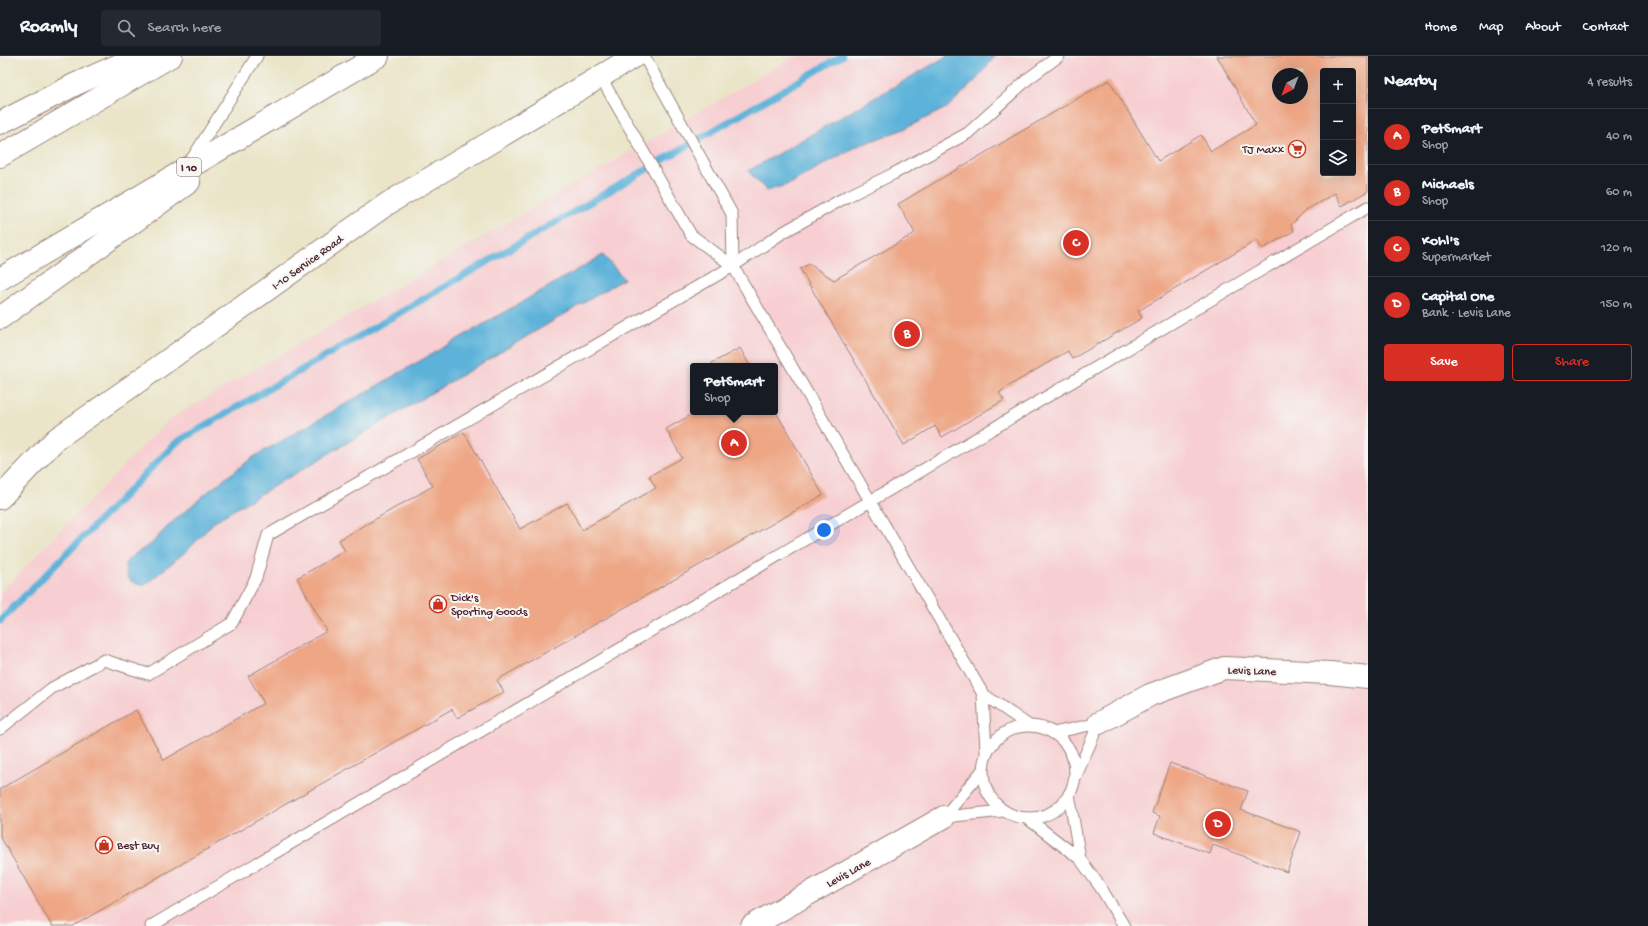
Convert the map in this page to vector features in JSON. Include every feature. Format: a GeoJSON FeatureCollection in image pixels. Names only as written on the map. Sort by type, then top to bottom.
{"type":"FeatureCollection","features":[{"type":"Feature","properties":{"kind":"main road"},"geometry":{"type":"LineString","coordinates":[[0,123],[76,84],[139,56]]}},
{"type":"Feature","properties":{"kind":"main road"},"geometry":{"type":"LineString","coordinates":[[0,156],[171,56]]}},
{"type":"Feature","properties":{"kind":"main road","name":"I 10"},"geometry":{"type":"LineString","coordinates":[[0,279],[378,56]]}},
{"type":"Feature","properties":{"kind":"main road","name":"I-10 Service Road"},"geometry":{"type":"LineString","coordinates":[[0,498],[56,439],[387,204],[600,76],[636,56]]}},
{"type":"Feature","properties":{"kind":"main road"},"geometry":{"type":"LineString","coordinates":[[0,318],[312,94]]}},
{"type":"Feature","properties":{"kind":"main road","name":"Levis Lane"},"geometry":{"type":"LineString","coordinates":[[1099,722],[1150,695],[1224,668],[1330,673],[1368,678]]}},
{"type":"Feature","properties":{"kind":"main road","name":"Levis Lane"},"geometry":{"type":"LineString","coordinates":[[752,926],[944,818]]}},
{"type":"Feature","properties":{"kind":"lane"},"geometry":{"type":"LineString","coordinates":[[185,170],[257,56]]}},
{"type":"Feature","properties":{"kind":"lane"},"geometry":{"type":"LineString","coordinates":[[644,56],[732,214],[732,266]]}},
{"type":"Feature","properties":{"kind":"lane"},"geometry":{"type":"LineString","coordinates":[[0,729],[52,688],[104,660],[148,674],[232,623],[256,578],[268,535],[732,266],[782,233],[846,197],[893,174],[968,133],[1029,78],[1059,56]]}},
{"type":"Feature","properties":{"kind":"lane"},"geometry":{"type":"LineString","coordinates":[[600,76],[691,235],[732,266],[983,694],[1028,725]]}},
{"type":"Feature","properties":{"kind":"lane"},"geometry":{"type":"LineString","coordinates":[[151,926],[1368,207]]}},
{"type":"Feature","properties":{"kind":"lane"},"geometry":{"type":"LineString","coordinates":[[983,694],[986,752]]}},
{"type":"Feature","properties":{"kind":"lane"},"geometry":{"type":"LineString","coordinates":[[1054,733],[1099,722]]}},
{"type":"Feature","properties":{"kind":"lane"},"geometry":{"type":"LineString","coordinates":[[1075,779],[1075,765],[1071,752],[1064,741],[1054,733],[1041,727],[1028,725],[1015,727],[1003,733],[993,741],[986,752],[982,765],[982,778],[986,791],[993,802],[1004,811],[1016,817],[1042,817],[1054,811],[1070,794],[1099,722]]}},
{"type":"Feature","properties":{"kind":"lane"},"geometry":{"type":"LineString","coordinates":[[944,818],[982,771]]}},
{"type":"Feature","properties":{"kind":"lane"},"geometry":{"type":"LineString","coordinates":[[1070,794],[1080,859]]}},
{"type":"Feature","properties":{"kind":"lane"},"geometry":{"type":"LineString","coordinates":[[944,818],[1004,811]]}},
{"type":"Feature","properties":{"kind":"lane"},"geometry":{"type":"LineString","coordinates":[[1027,818],[1080,859],[1101,888],[1124,926]]}},
{"type":"Feature","properties":{"kind":"shaded area"},"geometry":{"type":"Polygon","coordinates":[[[795,56],[1368,56],[1368,926],[0,926],[0,593],[168,420],[795,56]]]}},
{"type":"Feature","properties":{"kind":"water"},"geometry":{"type":"Polygon","coordinates":[[[947,56],[995,56],[976,80],[948,107],[904,129],[855,147],[789,184],[767,191],[748,171],[947,56]]]}},
{"type":"Feature","properties":{"kind":"water"},"geometry":{"type":"Polygon","coordinates":[[[603,255],[624,279],[215,521],[189,549],[145,585],[136,584],[129,579],[126,572],[125,563],[135,554],[151,544],[169,525],[210,490],[252,458],[603,255]]]}},
{"type":"Feature","properties":{"kind":"building"},"geometry":{"type":"Polygon","coordinates":[[[1217,56],[1368,56],[1368,191],[1342,206],[1335,193],[1306,210],[1291,225],[1294,231],[1262,249],[1257,240],[1138,311],[1142,318],[1072,359],[1068,351],[1007,387],[999,393],[1004,400],[942,437],[935,426],[904,445],[800,269],[809,264],[834,280],[915,233],[898,204],[1109,80],[1158,161],[1201,135],[1211,151],[1256,125],[1217,56]]]}},
{"type":"Feature","properties":{"kind":"building"},"geometry":{"type":"Polygon","coordinates":[[[740,348],[748,363],[712,363],[740,348]]]}},
{"type":"Feature","properties":{"kind":"building"},"geometry":{"type":"Polygon","coordinates":[[[691,415],[778,415],[823,495],[497,680],[504,692],[457,718],[452,709],[73,926],[52,926],[0,836],[0,789],[136,710],[164,760],[264,703],[248,676],[327,631],[297,578],[345,551],[339,540],[433,486],[417,459],[464,432],[520,529],[567,503],[582,530],[656,488],[649,476],[682,458],[666,429],[691,415]]]}},
{"type":"Feature","properties":{"kind":"building"},"geometry":{"type":"Polygon","coordinates":[[[1170,763],[1248,791],[1241,810],[1301,832],[1287,872],[1213,845],[1210,854],[1154,833],[1160,816],[1152,813],[1170,763]]]}},
{"type":"Feature","properties":{"kind":"waterway"},"geometry":{"type":"LineString","coordinates":[[0,621],[177,442],[842,56]]}},
{"type":"Feature","properties":{"kind":"place","name":"TJ Maxx"},"geometry":{"type":"Point","coordinates":[1297,149]}},
{"type":"Feature","properties":{"kind":"place","name":"Kohl's"},"geometry":{"type":"Point","coordinates":[1076,243]}},
{"type":"Feature","properties":{"kind":"place","name":"Michaels"},"geometry":{"type":"Point","coordinates":[907,334]}},
{"type":"Feature","properties":{"kind":"place","name":"PetSmart"},"geometry":{"type":"Point","coordinates":[734,443]}},
{"type":"Feature","properties":{"kind":"place","name":"Dick's Sporting Goods"},"geometry":{"type":"Point","coordinates":[438,604]}},
{"type":"Feature","properties":{"kind":"place","name":"Capital One"},"geometry":{"type":"Point","coordinates":[1218,824]}},
{"type":"Feature","properties":{"kind":"place","name":"Best Buy"},"geometry":{"type":"Point","coordinates":[104,845]}}]}
